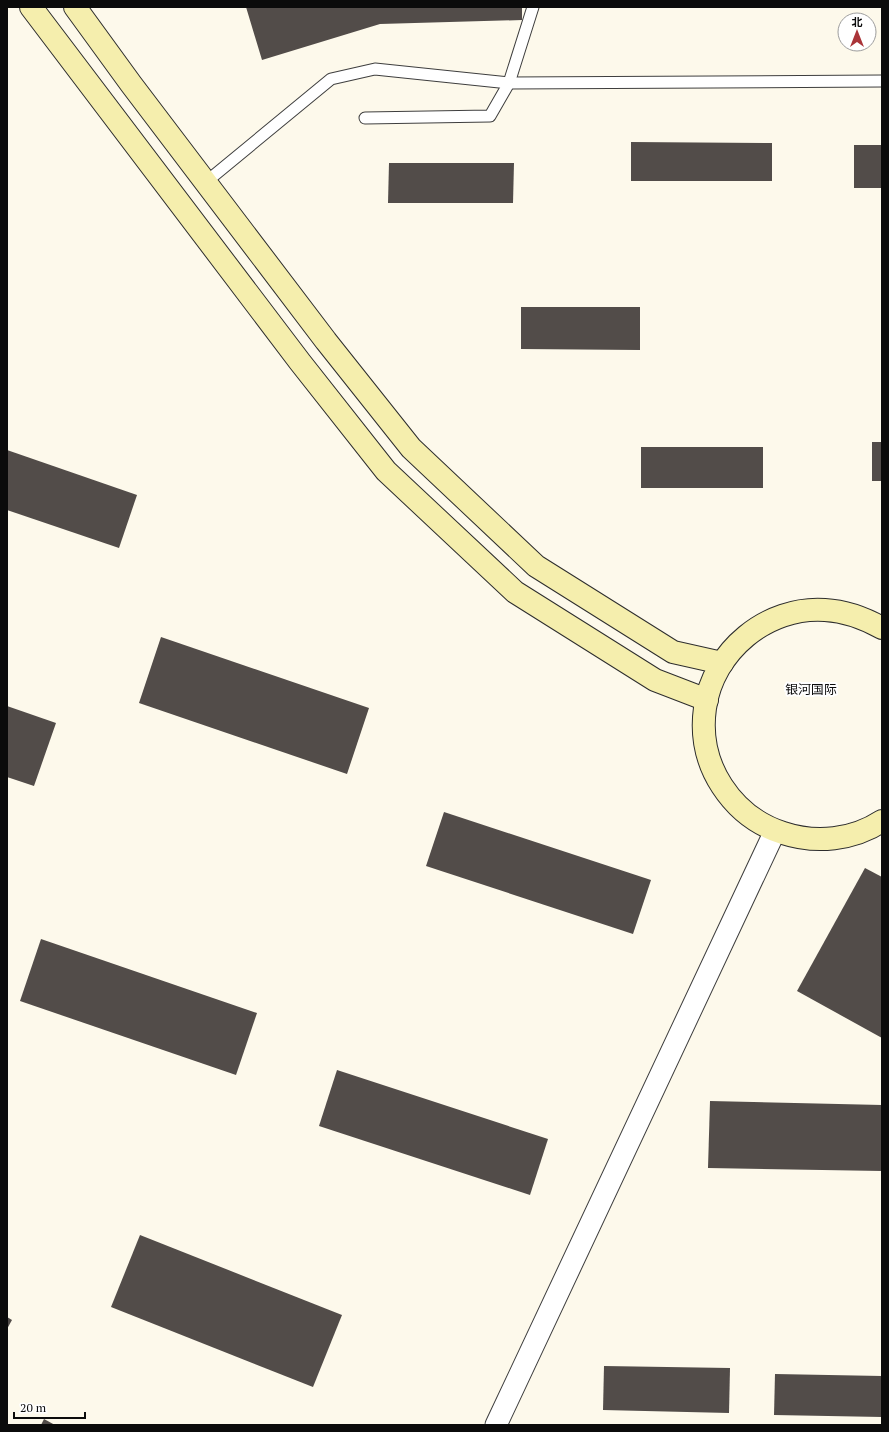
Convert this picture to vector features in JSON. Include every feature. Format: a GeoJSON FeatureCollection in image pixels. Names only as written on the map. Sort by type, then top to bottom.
{"type":"FeatureCollection","features":[{"type":"Feature","properties":{"kind":"street"},"geometry":{"type":"LineString","coordinates":[[31,7],[300,362],[386,471],[515,592],[655,680],[706,700]]}},
{"type":"Feature","properties":{"kind":"street"},"geometry":{"type":"LineString","coordinates":[[75,7],[131,84],[326,341],[411,448],[536,566],[673,652],[722,663]]}},
{"type":"Feature","properties":{"kind":"street"},"geometry":{"type":"LineString","coordinates":[[882,628],[864,618],[824,610],[804,611],[766,623],[749,633],[734,647],[722,663],[706,700],[704,720],[705,740],[709,759],[717,778],[728,795],[741,810],[757,822],[775,831],[794,837],[834,839],[854,834],[872,827],[882,821]]}},
{"type":"Feature","properties":{"kind":"street"},"geometry":{"type":"LineString","coordinates":[[496,1425],[775,831]]}},
{"type":"Feature","properties":{"kind":"lane"},"geometry":{"type":"LineString","coordinates":[[365,118],[490,116],[509,83],[533,7]]}},
{"type":"Feature","properties":{"kind":"lane"},"geometry":{"type":"LineString","coordinates":[[206,182],[331,79],[375,69],[509,83],[882,81]]}},
{"type":"Feature","properties":{"kind":"building"},"geometry":{"type":"Polygon","coordinates":[[[246,7],[522,7],[522,20],[380,24],[262,60],[246,7]]]}},
{"type":"Feature","properties":{"kind":"building"},"geometry":{"type":"Polygon","coordinates":[[[631,142],[772,143],[772,181],[631,181],[631,142]]]}},
{"type":"Feature","properties":{"kind":"building"},"geometry":{"type":"Polygon","coordinates":[[[854,145],[882,145],[882,188],[854,188],[854,145]]]}},
{"type":"Feature","properties":{"kind":"building"},"geometry":{"type":"Polygon","coordinates":[[[389,163],[514,163],[513,203],[388,203],[389,163]]]}},
{"type":"Feature","properties":{"kind":"building"},"geometry":{"type":"Polygon","coordinates":[[[521,307],[640,307],[640,350],[521,349],[521,307]]]}},
{"type":"Feature","properties":{"kind":"building"},"geometry":{"type":"Polygon","coordinates":[[[872,442],[882,442],[882,481],[872,481],[872,442]]]}},
{"type":"Feature","properties":{"kind":"building"},"geometry":{"type":"Polygon","coordinates":[[[641,447],[763,447],[763,488],[641,488],[641,447]]]}},
{"type":"Feature","properties":{"kind":"building"},"geometry":{"type":"Polygon","coordinates":[[[7,450],[137,495],[119,548],[7,510],[7,450]]]}},
{"type":"Feature","properties":{"kind":"building"},"geometry":{"type":"Polygon","coordinates":[[[161,637],[369,708],[347,774],[139,703],[161,637]]]}},
{"type":"Feature","properties":{"kind":"building"},"geometry":{"type":"Polygon","coordinates":[[[7,706],[56,723],[34,786],[7,777],[7,706]]]}},
{"type":"Feature","properties":{"kind":"building"},"geometry":{"type":"Polygon","coordinates":[[[444,812],[651,880],[633,934],[426,866],[444,812]]]}},
{"type":"Feature","properties":{"kind":"building"},"geometry":{"type":"Polygon","coordinates":[[[865,868],[882,877],[882,1038],[797,991],[865,868]]]}},
{"type":"Feature","properties":{"kind":"building"},"geometry":{"type":"Polygon","coordinates":[[[41,939],[257,1013],[236,1075],[20,1001],[41,939]]]}},
{"type":"Feature","properties":{"kind":"building"},"geometry":{"type":"Polygon","coordinates":[[[337,1070],[548,1139],[530,1195],[319,1126],[337,1070]]]}},
{"type":"Feature","properties":{"kind":"building"},"geometry":{"type":"Polygon","coordinates":[[[710,1101],[882,1105],[882,1171],[708,1168],[710,1101]]]}},
{"type":"Feature","properties":{"kind":"building"},"geometry":{"type":"Polygon","coordinates":[[[140,1235],[342,1315],[313,1387],[111,1307],[140,1235]]]}},
{"type":"Feature","properties":{"kind":"building"},"geometry":{"type":"Polygon","coordinates":[[[7,1317],[12,1320],[7,1329],[7,1317]]]}},
{"type":"Feature","properties":{"kind":"building"},"geometry":{"type":"Polygon","coordinates":[[[604,1366],[730,1368],[729,1413],[603,1410],[604,1366]]]}},
{"type":"Feature","properties":{"kind":"building"},"geometry":{"type":"Polygon","coordinates":[[[775,1374],[882,1376],[882,1417],[774,1415],[775,1374]]]}},
{"type":"Feature","properties":{"kind":"building"},"geometry":{"type":"Polygon","coordinates":[[[44,1419],[55,1425],[41,1425],[44,1419]]]}},
{"type":"Feature","properties":{"kind":"district","name":"银河国际"},"geometry":{"type":"Point","coordinates":[811,689]}}]}
